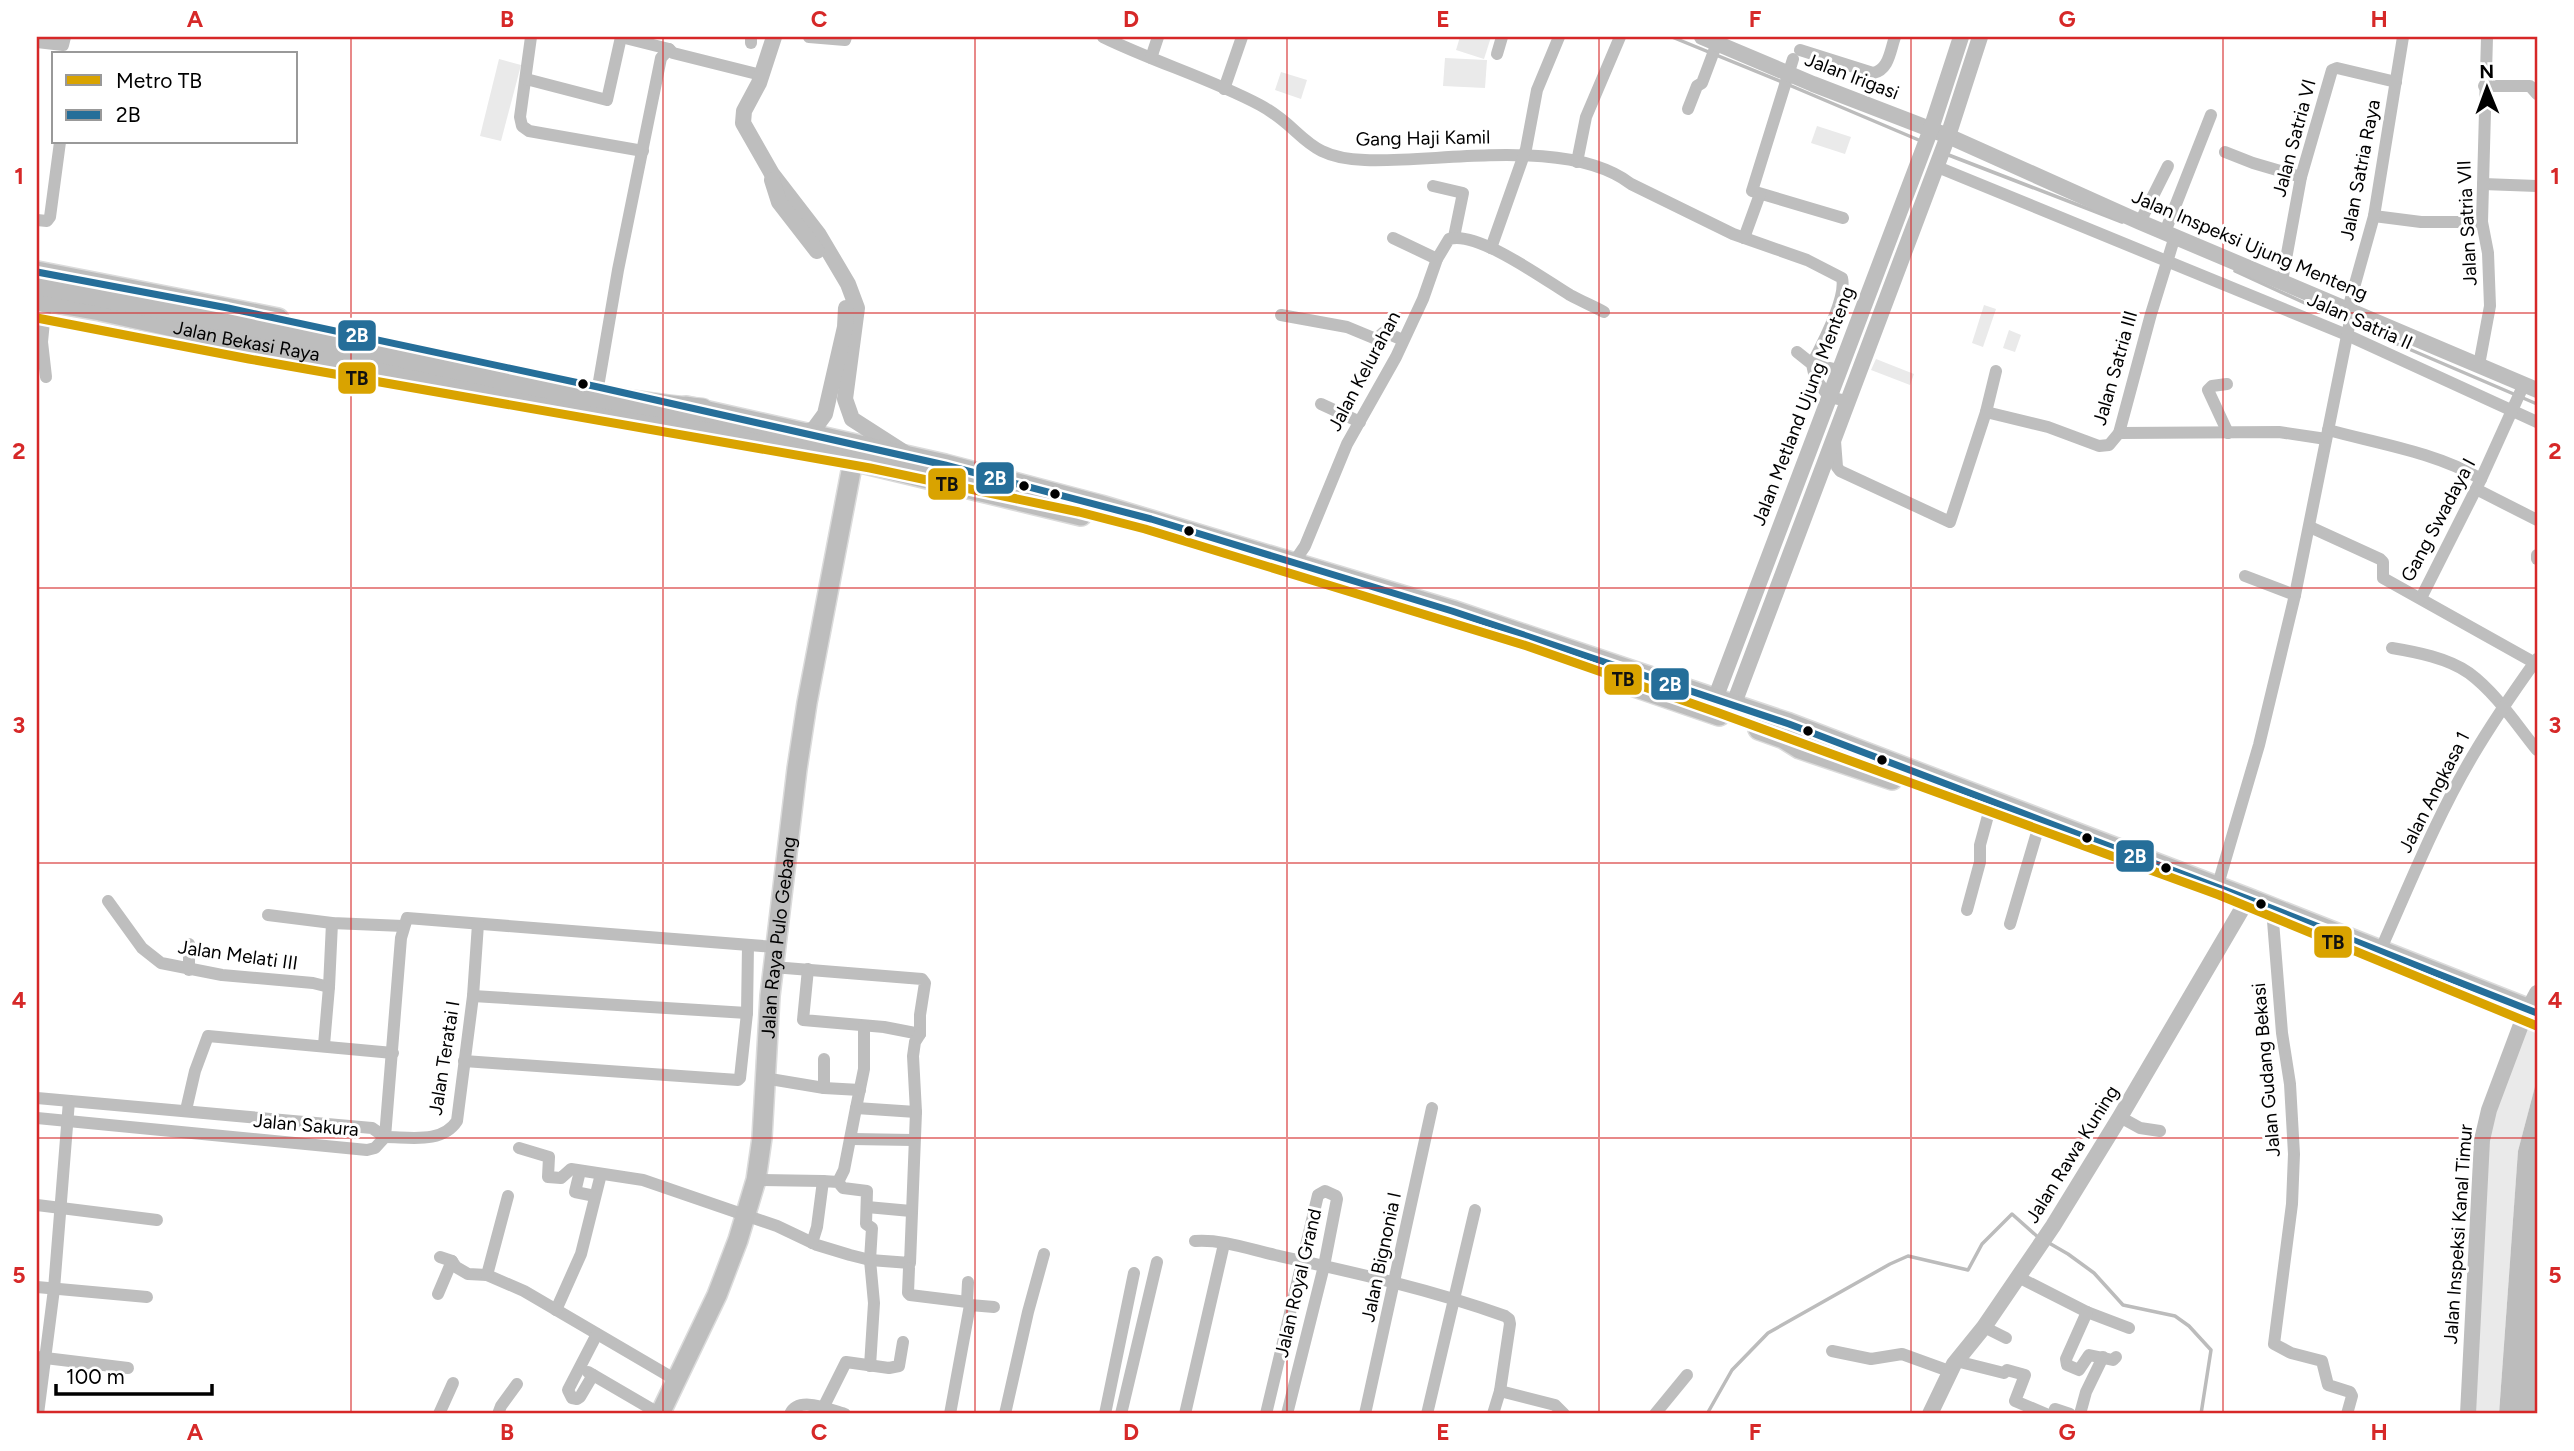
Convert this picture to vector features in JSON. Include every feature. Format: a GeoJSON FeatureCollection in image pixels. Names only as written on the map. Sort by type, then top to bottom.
{"type":"FeatureCollection","features":[{"type":"Feature","properties":{"kind":"highway","name":"Jalan Bekasi Raya"},"geometry":{"type":"LineString","coordinates":[[37,272],[228,308],[804,433],[855,453],[1021,502],[1108,514],[1493,637],[1724,702],[1789,724],[1999,802],[2381,951],[2533,1015]]}},
{"type":"Feature","properties":{"kind":"highway","name":"Jalan Bekasi Raya"},"geometry":{"type":"LineString","coordinates":[[40,294],[227,338],[358,361],[397,372],[456,379],[536,400],[855,453],[909,457],[1108,514],[1294,562],[1452,611],[1589,664],[1668,699],[1784,738],[1800,748],[1989,812],[2273,921],[2533,1015]]}},
{"type":"Feature","properties":{"kind":"highway"},"geometry":{"type":"LineString","coordinates":[[40,294],[370,349],[534,385],[645,405],[702,410]]}},
{"type":"Feature","properties":{"kind":"main road","name":"Jalan Raya Pulo Gebang"},"geometry":{"type":"LineString","coordinates":[[660,1414],[717,1295],[756,1180],[762,1138],[774,957],[807,703],[855,453]]}},
{"type":"Feature","properties":{"kind":"street"},"geometry":{"type":"LineString","coordinates":[[37,42],[63,45],[65,37]]}},
{"type":"Feature","properties":{"kind":"street"},"geometry":{"type":"LineString","coordinates":[[531,37],[520,117],[522,126],[529,131],[643,151]]}},
{"type":"Feature","properties":{"kind":"street"},"geometry":{"type":"LineString","coordinates":[[526,79],[607,100],[621,37],[669,43]]}},
{"type":"Feature","properties":{"kind":"street"},"geometry":{"type":"LineString","coordinates":[[775,37],[744,111],[743,123],[772,174],[779,202],[811,241],[851,308],[845,399],[848,411],[852,419],[895,445],[909,457]]}},
{"type":"Feature","properties":{"kind":"street"},"geometry":{"type":"LineString","coordinates":[[811,37],[845,40],[846,37]]}},
{"type":"Feature","properties":{"kind":"street","name":"Gang Haji Kamil"},"geometry":{"type":"LineString","coordinates":[[1103,37],[1262,106],[1311,147],[1332,156],[1381,160],[1524,155],[1577,162],[1618,174],[1631,184],[1744,238],[1807,260],[1844,279],[1834,318],[1812,364]]}},
{"type":"Feature","properties":{"kind":"street"},"geometry":{"type":"LineString","coordinates":[[1151,58],[1158,37]]}},
{"type":"Feature","properties":{"kind":"street"},"geometry":{"type":"LineString","coordinates":[[1224,89],[1242,37]]}},
{"type":"Feature","properties":{"kind":"street"},"geometry":{"type":"LineString","coordinates":[[1497,54],[1502,37]]}},
{"type":"Feature","properties":{"kind":"street"},"geometry":{"type":"LineString","coordinates":[[1491,248],[1524,155],[1537,90],[1559,37]]}},
{"type":"Feature","properties":{"kind":"street"},"geometry":{"type":"LineString","coordinates":[[1577,162],[1586,117],[1620,37]]}},
{"type":"Feature","properties":{"kind":"street"},"geometry":{"type":"LineString","coordinates":[[1843,218],[1752,190],[1791,71],[1880,71],[1886,66],[1895,37]]}},
{"type":"Feature","properties":{"kind":"street","name":"Jalan Metland Ujung Menteng"},"geometry":{"type":"LineString","coordinates":[[1724,702],[1829,397],[1930,130],[1961,37]]}},
{"type":"Feature","properties":{"kind":"street","name":"Jalan Metland Ujung Menteng"},"geometry":{"type":"LineString","coordinates":[[1724,702],[1834,436],[1947,137],[1980,37]]}},
{"type":"Feature","properties":{"kind":"street","name":"Jalan Satria Raya"},"geometry":{"type":"LineString","coordinates":[[2217,888],[2259,745],[2310,527],[2351,311],[2374,216],[2403,37]]}},
{"type":"Feature","properties":{"kind":"street","name":"Jalan Satria VII"},"geometry":{"type":"LineString","coordinates":[[2479,365],[2490,306],[2488,253],[2482,222],[2487,37]]}},
{"type":"Feature","properties":{"kind":"street"},"geometry":{"type":"LineString","coordinates":[[669,43],[673,53],[761,75]]}},
{"type":"Feature","properties":{"kind":"street"},"geometry":{"type":"LineString","coordinates":[[598,387],[620,258],[661,58],[669,43]]}},
{"type":"Feature","properties":{"kind":"street"},"geometry":{"type":"LineString","coordinates":[[1688,109],[1708,67],[1711,44]]}},
{"type":"Feature","properties":{"kind":"street","name":"Jalan Irigasi"},"geometry":{"type":"LineString","coordinates":[[1711,44],[1791,71],[1947,137]]}},
{"type":"Feature","properties":{"kind":"street","name":"Jalan Satria VI"},"geometry":{"type":"LineString","coordinates":[[2282,281],[2301,177],[2333,69],[2396,82]]}},
{"type":"Feature","properties":{"kind":"street"},"geometry":{"type":"LineString","coordinates":[[2484,86],[2529,86],[2537,94]]}},
{"type":"Feature","properties":{"kind":"street","name":"Jalan Satria III"},"geometry":{"type":"LineString","coordinates":[[1986,412],[2048,427],[2099,446],[2109,445],[2119,432],[2171,237],[2211,115]]}},
{"type":"Feature","properties":{"kind":"street","name":"Jalan Inspeksi Ujung Menteng"},"geometry":{"type":"LineString","coordinates":[[1947,137],[2171,237],[2282,281],[2528,388]]}},
{"type":"Feature","properties":{"kind":"street"},"geometry":{"type":"LineString","coordinates":[[37,220],[47,221],[50,217],[60,144]]}},
{"type":"Feature","properties":{"kind":"street"},"geometry":{"type":"LineString","coordinates":[[2225,152],[2301,177]]}},
{"type":"Feature","properties":{"kind":"street","name":"Jalan Satria II"},"geometry":{"type":"LineString","coordinates":[[1936,165],[2347,333],[2515,407],[2537,422]]}},
{"type":"Feature","properties":{"kind":"street"},"geometry":{"type":"LineString","coordinates":[[2140,222],[2168,166]]}},
{"type":"Feature","properties":{"kind":"street"},"geometry":{"type":"LineString","coordinates":[[2483,184],[2537,186]]}},
{"type":"Feature","properties":{"kind":"street"},"geometry":{"type":"LineString","coordinates":[[1433,186],[1463,193],[1454,237],[1491,248],[1573,297],[1604,312]]}},
{"type":"Feature","properties":{"kind":"street"},"geometry":{"type":"LineString","coordinates":[[1744,238],[1760,194]]}},
{"type":"Feature","properties":{"kind":"street"},"geometry":{"type":"LineString","coordinates":[[2374,216],[2421,222],[2482,222]]}},
{"type":"Feature","properties":{"kind":"street"},"geometry":{"type":"LineString","coordinates":[[1393,237],[1437,259]]}},
{"type":"Feature","properties":{"kind":"street","name":"Jalan Kelurahan"},"geometry":{"type":"LineString","coordinates":[[1294,562],[1305,546],[1347,444],[1388,373],[1423,299],[1445,242],[1454,237]]}},
{"type":"Feature","properties":{"kind":"street"},"geometry":{"type":"LineString","coordinates":[[40,294],[46,377]]}},
{"type":"Feature","properties":{"kind":"street"},"geometry":{"type":"LineString","coordinates":[[804,433],[814,429],[825,414],[851,308]]}},
{"type":"Feature","properties":{"kind":"street"},"geometry":{"type":"LineString","coordinates":[[1281,315],[1347,327],[1376,339],[1384,332],[1403,340]]}},
{"type":"Feature","properties":{"kind":"street"},"geometry":{"type":"LineString","coordinates":[[1797,352],[1812,364],[1839,370]]}},
{"type":"Feature","properties":{"kind":"street"},"geometry":{"type":"LineString","coordinates":[[1812,364],[1815,378],[1829,397],[1847,401]]}},
{"type":"Feature","properties":{"kind":"street"},"geometry":{"type":"LineString","coordinates":[[1834,436],[1837,467],[1840,471],[1950,522],[1986,412],[1996,371]]}},
{"type":"Feature","properties":{"kind":"street"},"geometry":{"type":"LineString","coordinates":[[2227,384],[2212,386],[2208,390],[2228,433]]}},
{"type":"Feature","properties":{"kind":"street","name":"Gang Swadaya I"},"geometry":{"type":"LineString","coordinates":[[2310,527],[2380,559],[2383,578],[2421,598],[2515,407],[2528,388]]}},
{"type":"Feature","properties":{"kind":"street"},"geometry":{"type":"LineString","coordinates":[[1321,404],[1360,422]]}},
{"type":"Feature","properties":{"kind":"street"},"geometry":{"type":"LineString","coordinates":[[2119,432],[2327,434],[2429,455],[2456,465],[2479,484],[2537,520]]}},
{"type":"Feature","properties":{"kind":"street"},"geometry":{"type":"LineString","coordinates":[[2245,576],[2295,595]]}},
{"type":"Feature","properties":{"kind":"street"},"geometry":{"type":"LineString","coordinates":[[2421,598],[2534,667]]}},
{"type":"Feature","properties":{"kind":"street"},"geometry":{"type":"LineString","coordinates":[[2392,648],[2432,657],[2468,672],[2502,707],[2537,750]]}},
{"type":"Feature","properties":{"kind":"street","name":"Jalan Angkasa 1"},"geometry":{"type":"LineString","coordinates":[[2381,951],[2455,788],[2502,707],[2534,667]]}},
{"type":"Feature","properties":{"kind":"street"},"geometry":{"type":"LineString","coordinates":[[1967,910],[1980,862],[1980,845],[1989,812]]}},
{"type":"Feature","properties":{"kind":"street"},"geometry":{"type":"LineString","coordinates":[[2010,924],[2038,830]]}},
{"type":"Feature","properties":{"kind":"street","name":"Jalan Melati III"},"geometry":{"type":"LineString","coordinates":[[108,901],[150,956],[161,963],[189,970],[313,983],[328,987]]}},
{"type":"Feature","properties":{"kind":"street","name":"Jalan Rawa Kuning"},"geometry":{"type":"LineString","coordinates":[[1930,1414],[1952,1366],[1984,1327],[2053,1226],[2120,1118],[2242,909]]}},
{"type":"Feature","properties":{"kind":"street"},"geometry":{"type":"LineString","coordinates":[[268,915],[332,923],[405,922],[546,927],[748,945],[808,969],[922,979],[925,983],[920,1034],[915,1042],[913,1056],[916,1112],[910,1263],[870,1260],[812,1243],[783,1228],[643,1180],[569,1170],[561,1178],[548,1177],[549,1157],[519,1148]]}},
{"type":"Feature","properties":{"kind":"street","name":"Jalan Gudang Bekasi"},"geometry":{"type":"LineString","coordinates":[[2273,921],[2282,1033],[2290,1084],[2294,1154],[2292,1204],[2274,1344],[2291,1353],[2322,1361],[2328,1385],[2350,1392],[2352,1396],[2347,1414]]}},
{"type":"Feature","properties":{"kind":"street"},"geometry":{"type":"LineString","coordinates":[[386,1137],[405,922]]}},
{"type":"Feature","properties":{"kind":"street"},"geometry":{"type":"LineString","coordinates":[[324,1045],[332,923]]}},
{"type":"Feature","properties":{"kind":"street","name":"Jalan Teratai I"},"geometry":{"type":"LineString","coordinates":[[386,1137],[437,1137],[452,1128],[457,1121],[478,924]]}},
{"type":"Feature","properties":{"kind":"street"},"geometry":{"type":"LineString","coordinates":[[189,944],[189,970]]}},
{"type":"Feature","properties":{"kind":"street"},"geometry":{"type":"LineString","coordinates":[[464,1061],[738,1080],[747,1013],[748,945]]}},
{"type":"Feature","properties":{"kind":"street"},"geometry":{"type":"LineString","coordinates":[[808,969],[803,1020],[920,1034]]}},
{"type":"Feature","properties":{"kind":"street"},"geometry":{"type":"LineString","coordinates":[[472,996],[747,1013]]}},
{"type":"Feature","properties":{"kind":"street","name":"Jalan Inspeksi Kanal Timur"},"geometry":{"type":"LineString","coordinates":[[2468,1414],[2482,1140],[2488,1110],[2533,1015]]}},
{"type":"Feature","properties":{"kind":"street"},"geometry":{"type":"LineString","coordinates":[[838,1182],[852,1139],[864,1058],[864,1026]]}},
{"type":"Feature","properties":{"kind":"street"},"geometry":{"type":"LineString","coordinates":[[186,1110],[208,1036],[393,1053]]}},
{"type":"Feature","properties":{"kind":"street"},"geometry":{"type":"LineString","coordinates":[[824,1059],[824,1088]]}},
{"type":"Feature","properties":{"kind":"street"},"geometry":{"type":"LineString","coordinates":[[764,1078],[824,1088],[860,1090]]}},
{"type":"Feature","properties":{"kind":"street","name":"Jalan Sakura"},"geometry":{"type":"LineString","coordinates":[[37,1098],[372,1128],[386,1137],[375,1149],[367,1150],[37,1118]]}},
{"type":"Feature","properties":{"kind":"street"},"geometry":{"type":"LineString","coordinates":[[38,1414],[41,1357],[54,1289],[69,1101]]}},
{"type":"Feature","properties":{"kind":"street"},"geometry":{"type":"LineString","coordinates":[[856,1108],[916,1112]]}},
{"type":"Feature","properties":{"kind":"street","name":"Jalan Bignonia I"},"geometry":{"type":"LineString","coordinates":[[1365,1414],[1432,1108]]}},
{"type":"Feature","properties":{"kind":"street"},"geometry":{"type":"LineString","coordinates":[[2120,1118],[2140,1128],[2160,1132]]}},
{"type":"Feature","properties":{"kind":"street"},"geometry":{"type":"LineString","coordinates":[[852,1139],[913,1140]]}},
{"type":"Feature","properties":{"kind":"street"},"geometry":{"type":"LineString","coordinates":[[580,1171],[575,1192],[595,1196]]}},
{"type":"Feature","properties":{"kind":"street"},"geometry":{"type":"LineString","coordinates":[[556,1310],[581,1254],[601,1174]]}},
{"type":"Feature","properties":{"kind":"street"},"geometry":{"type":"LineString","coordinates":[[756,1180],[838,1182],[843,1188],[867,1191],[866,1224],[872,1228],[870,1260],[874,1303],[870,1366]]}},
{"type":"Feature","properties":{"kind":"street"},"geometry":{"type":"LineString","coordinates":[[812,1243],[817,1227],[823,1181]]}},
{"type":"Feature","properties":{"kind":"street","name":"Jalan Royal Grand"},"geometry":{"type":"LineString","coordinates":[[1266,1414],[1318,1195],[1325,1191],[1337,1199],[1324,1266],[1287,1414]]}},
{"type":"Feature","properties":{"kind":"street"},"geometry":{"type":"LineString","coordinates":[[487,1275],[508,1196]]}},
{"type":"Feature","properties":{"kind":"street"},"geometry":{"type":"LineString","coordinates":[[37,1205],[157,1220]]}},
{"type":"Feature","properties":{"kind":"street"},"geometry":{"type":"LineString","coordinates":[[867,1207],[911,1211]]}},
{"type":"Feature","properties":{"kind":"street"},"geometry":{"type":"LineString","coordinates":[[1427,1414],[1475,1210]]}},
{"type":"Feature","properties":{"kind":"street"},"geometry":{"type":"LineString","coordinates":[[1195,1241],[1224,1244],[1301,1260],[1395,1283],[1455,1298],[1509,1319],[1500,1391],[1493,1414]]}},
{"type":"Feature","properties":{"kind":"street"},"geometry":{"type":"LineString","coordinates":[[1185,1414],[1224,1244]]}},
{"type":"Feature","properties":{"kind":"street"},"geometry":{"type":"LineString","coordinates":[[1005,1414],[1044,1254]]}},
{"type":"Feature","properties":{"kind":"street"},"geometry":{"type":"LineString","coordinates":[[438,1294],[446,1259],[468,1274],[487,1275],[524,1291],[677,1380]]}},
{"type":"Feature","properties":{"kind":"street"},"geometry":{"type":"LineString","coordinates":[[1121,1414],[1157,1262]]}},
{"type":"Feature","properties":{"kind":"street"},"geometry":{"type":"LineString","coordinates":[[909,1268],[910,1295],[994,1307]]}},
{"type":"Feature","properties":{"kind":"street"},"geometry":{"type":"LineString","coordinates":[[1105,1414],[1134,1273]]}},
{"type":"Feature","properties":{"kind":"street"},"geometry":{"type":"LineString","coordinates":[[2018,1277],[2087,1312],[2129,1328]]}},
{"type":"Feature","properties":{"kind":"street"},"geometry":{"type":"LineString","coordinates":[[950,1414],[962,1363],[969,1303],[968,1282]]}},
{"type":"Feature","properties":{"kind":"street"},"geometry":{"type":"LineString","coordinates":[[37,1287],[147,1297]]}},
{"type":"Feature","properties":{"kind":"street"},"geometry":{"type":"LineString","coordinates":[[2080,1414],[2086,1392],[2110,1357],[2089,1354],[2078,1370],[2065,1363],[2087,1312]]}},
{"type":"Feature","properties":{"kind":"street"},"geometry":{"type":"LineString","coordinates":[[1984,1327],[2006,1338]]}},
{"type":"Feature","properties":{"kind":"street"},"geometry":{"type":"LineString","coordinates":[[593,1375],[580,1398],[572,1398],[568,1390],[597,1334]]}},
{"type":"Feature","properties":{"kind":"street"},"geometry":{"type":"LineString","coordinates":[[823,1408],[846,1362],[888,1368],[899,1366],[903,1342]]}},
{"type":"Feature","properties":{"kind":"street"},"geometry":{"type":"LineString","coordinates":[[1832,1350],[1871,1359],[1902,1354],[1952,1366],[2004,1373],[2007,1370],[2025,1375],[2015,1401],[2046,1414]]}},
{"type":"Feature","properties":{"kind":"street"},"geometry":{"type":"LineString","coordinates":[[41,1357],[128,1368]]}},
{"type":"Feature","properties":{"kind":"street"},"geometry":{"type":"LineString","coordinates":[[579,1366],[660,1414]]}},
{"type":"Feature","properties":{"kind":"street"},"geometry":{"type":"LineString","coordinates":[[1655,1414],[1687,1375]]}},
{"type":"Feature","properties":{"kind":"street"},"geometry":{"type":"LineString","coordinates":[[439,1414],[453,1383]]}},
{"type":"Feature","properties":{"kind":"street"},"geometry":{"type":"LineString","coordinates":[[498,1414],[517,1384]]}},
{"type":"Feature","properties":{"kind":"street"},"geometry":{"type":"LineString","coordinates":[[1500,1391],[1555,1405],[1564,1414]]}},
{"type":"Feature","properties":{"kind":"street"},"geometry":{"type":"LineString","coordinates":[[790,1414],[793,1408],[800,1405],[845,1414]]}},
{"type":"Feature","properties":{"kind":"street"},"geometry":{"type":"LineString","coordinates":[[2053,1414],[2056,1409],[2070,1414]]}},
{"type":"Feature","properties":{"kind":"shaded area"},"geometry":{"type":"Polygon","coordinates":[[[1460,37],[1491,37],[1484,59],[1456,50],[1460,37]]]}},
{"type":"Feature","properties":{"kind":"shaded area"},"geometry":{"type":"Polygon","coordinates":[[[1445,58],[1487,60],[1485,88],[1443,86],[1445,58]]]}},
{"type":"Feature","properties":{"kind":"shaded area"},"geometry":{"type":"Polygon","coordinates":[[[499,59],[521,65],[501,141],[480,136],[499,59]]]}},
{"type":"Feature","properties":{"kind":"shaded area"},"geometry":{"type":"Polygon","coordinates":[[[1281,72],[1307,80],[1301,99],[1275,90],[1281,72]]]}},
{"type":"Feature","properties":{"kind":"shaded area"},"geometry":{"type":"Polygon","coordinates":[[[1817,126],[1851,137],[1845,154],[1811,143],[1817,126]]]}},
{"type":"Feature","properties":{"kind":"shaded area"},"geometry":{"type":"Polygon","coordinates":[[[1984,305],[1996,309],[1983,347],[1972,343],[1984,305]]]}},
{"type":"Feature","properties":{"kind":"shaded area"},"geometry":{"type":"Polygon","coordinates":[[[2009,330],[2021,335],[2015,352],[2003,348],[2009,330]]]}},
{"type":"Feature","properties":{"kind":"shaded area"},"geometry":{"type":"Polygon","coordinates":[[[1876,359],[1914,374],[1910,385],[1871,370],[1876,359]]]}},
{"type":"Feature","properties":{"kind":"shaded area"},"geometry":{"type":"Polygon","coordinates":[[[2522,1022],[2537,1028],[2537,1079],[2518,1151],[2499,1414],[2468,1414],[2482,1140],[2522,1022]]]}},
{"type":"Feature","properties":{"kind":"shaded area"},"geometry":{"type":"Polygon","coordinates":[[[2537,1079],[2537,1414],[2499,1414],[2518,1151],[2537,1079]]]}},
{"type":"Feature","properties":{"kind":"waterway"},"geometry":{"type":"LineString","coordinates":[[1672,37],[1782,82]]}},
{"type":"Feature","properties":{"kind":"waterway"},"geometry":{"type":"LineString","coordinates":[[1789,85],[1921,141]]}},
{"type":"Feature","properties":{"kind":"waterway"},"geometry":{"type":"LineString","coordinates":[[1946,154],[2122,222]]}},
{"type":"Feature","properties":{"kind":"waterway"},"geometry":{"type":"LineString","coordinates":[[2235,271],[2346,322]]}},
{"type":"Feature","properties":{"kind":"waterway"},"geometry":{"type":"LineString","coordinates":[[2353,325],[2537,404]]}},
{"type":"Feature","properties":{"kind":"waterway"},"geometry":{"type":"LineString","coordinates":[[1707,1414],[1732,1370],[1768,1333],[1890,1264],[1908,1256],[1968,1270],[1982,1244],[2012,1214],[2039,1238]]}},
{"type":"Feature","properties":{"kind":"waterway"},"geometry":{"type":"LineString","coordinates":[[2049,1243],[2094,1273],[2123,1305],[2175,1316],[2189,1326],[2211,1350],[2201,1414]]}},
{"type":"Feature","properties":{"kind":"metro line","name":"TB"},"geometry":{"type":"LineString","coordinates":[[37,318],[249,359],[870,468],[1079,512],[1145,529],[1527,646],[1719,713],[2219,895],[2537,1026]]}},
{"type":"Feature","properties":{"kind":"transit line","name":"2B"},"geometry":{"type":"LineString","coordinates":[[37,272],[228,308],[598,387],[945,465],[1151,519],[1452,611],[1789,724],[2248,899],[2537,1013]]}}]}
